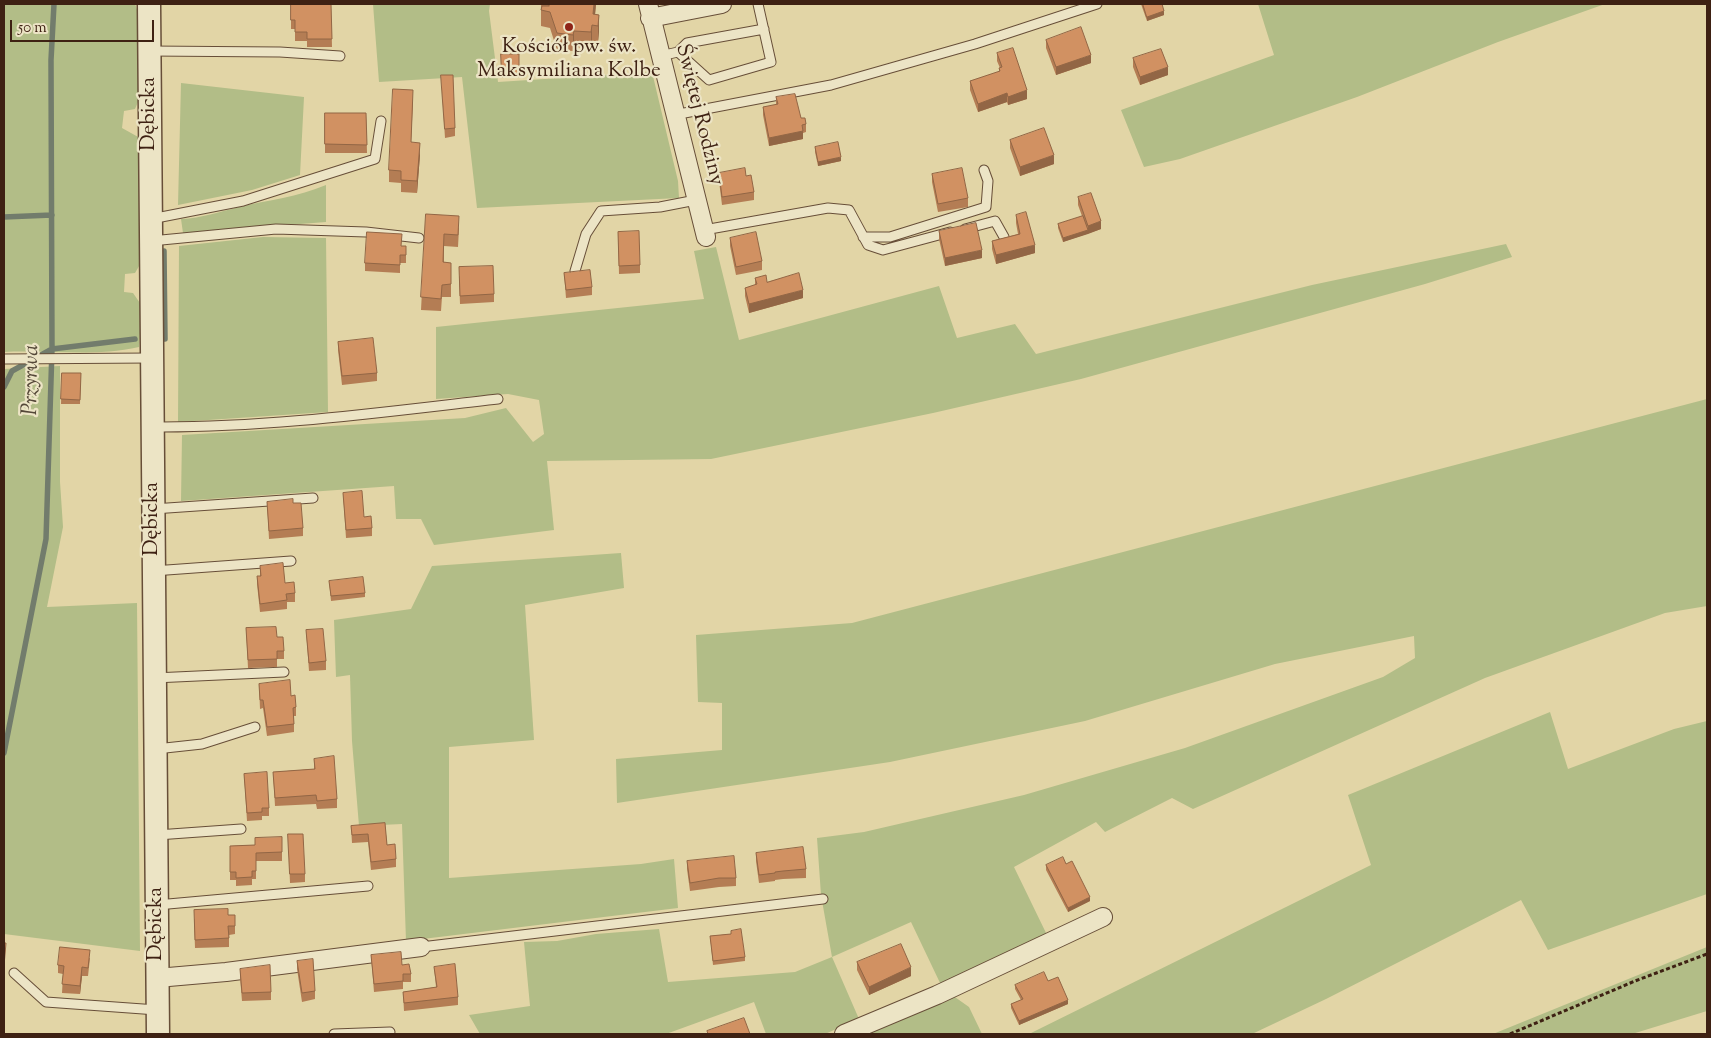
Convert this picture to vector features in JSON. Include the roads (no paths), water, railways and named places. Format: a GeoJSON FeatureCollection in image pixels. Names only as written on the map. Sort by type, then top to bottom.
{"type":"FeatureCollection","features":[{"type":"Feature","properties":{"kind":"street","name":"Dębicka"},"geometry":{"type":"LineString","coordinates":[[149,4],[158,1034]]}},
{"type":"Feature","properties":{"kind":"street"},"geometry":{"type":"LineString","coordinates":[[649,11],[722,4]]}},
{"type":"Feature","properties":{"kind":"street","name":"Świętej Rodziny"},"geometry":{"type":"LineString","coordinates":[[649,11],[705,233]]}},
{"type":"Feature","properties":{"kind":"street"},"geometry":{"type":"LineString","coordinates":[[844,1034],[937,995],[1103,917]]}},
{"type":"Feature","properties":{"kind":"street"},"geometry":{"type":"LineString","coordinates":[[158,978],[226,972],[421,947]]}},
{"type":"Feature","properties":{"kind":"lane"},"geometry":{"type":"LineString","coordinates":[[678,52],[708,80],[771,62],[758,4]]}},
{"type":"Feature","properties":{"kind":"lane"},"geometry":{"type":"LineString","coordinates":[[674,115],[831,85],[975,44],[1097,4]]}},
{"type":"Feature","properties":{"kind":"lane"},"geometry":{"type":"LineString","coordinates":[[660,56],[678,52],[687,43],[764,29]]}},
{"type":"Feature","properties":{"kind":"lane"},"geometry":{"type":"LineString","coordinates":[[149,50],[280,52],[340,56]]}},
{"type":"Feature","properties":{"kind":"lane"},"geometry":{"type":"LineString","coordinates":[[151,218],[243,201],[375,159],[381,121]]}},
{"type":"Feature","properties":{"kind":"lane"},"geometry":{"type":"LineString","coordinates":[[863,236],[890,237],[986,207],[988,181],[984,170]]}},
{"type":"Feature","properties":{"kind":"lane"},"geometry":{"type":"LineString","coordinates":[[575,270],[586,234],[601,212],[660,207],[696,200]]}},
{"type":"Feature","properties":{"kind":"lane"},"geometry":{"type":"LineString","coordinates":[[705,233],[828,208],[849,210],[868,245],[883,250],[995,221],[1004,237]]}},
{"type":"Feature","properties":{"kind":"lane"},"geometry":{"type":"LineString","coordinates":[[151,241],[276,229],[366,232],[419,238]]}},
{"type":"Feature","properties":{"kind":"lane"},"geometry":{"type":"LineString","coordinates":[[4,359],[152,358]]}},
{"type":"Feature","properties":{"kind":"lane"},"geometry":{"type":"LineString","coordinates":[[152,427],[198,427],[308,420],[498,399]]}},
{"type":"Feature","properties":{"kind":"lane"},"geometry":{"type":"LineString","coordinates":[[153,509],[313,498]]}},
{"type":"Feature","properties":{"kind":"lane"},"geometry":{"type":"LineString","coordinates":[[153,572],[291,561]]}},
{"type":"Feature","properties":{"kind":"lane"},"geometry":{"type":"LineString","coordinates":[[154,678],[284,672]]}},
{"type":"Feature","properties":{"kind":"lane"},"geometry":{"type":"LineString","coordinates":[[155,749],[202,744],[255,727]]}},
{"type":"Feature","properties":{"kind":"lane"},"geometry":{"type":"LineString","coordinates":[[157,834],[241,829]]}},
{"type":"Feature","properties":{"kind":"lane"},"geometry":{"type":"LineString","coordinates":[[156,905],[368,886]]}},
{"type":"Feature","properties":{"kind":"lane"},"geometry":{"type":"LineString","coordinates":[[421,947],[823,899]]}},
{"type":"Feature","properties":{"kind":"lane"},"geometry":{"type":"LineString","coordinates":[[14,973],[46,1002],[157,1010]]}},
{"type":"Feature","properties":{"kind":"lane"},"geometry":{"type":"LineString","coordinates":[[334,1034],[390,1032]]}},
{"type":"Feature","properties":{"kind":"waterway","name":"Przyrwa"},"geometry":{"type":"LineString","coordinates":[[4,753],[46,539],[52,349],[51,60],[54,4]]}},
{"type":"Feature","properties":{"kind":"waterway"},"geometry":{"type":"LineString","coordinates":[[4,217],[52,215]]}},
{"type":"Feature","properties":{"kind":"waterway"},"geometry":{"type":"LineString","coordinates":[[163,339],[165,339],[164,251]]}},
{"type":"Feature","properties":{"kind":"waterway"},"geometry":{"type":"LineString","coordinates":[[4,387],[12,371],[52,349],[135,339]]}},
{"type":"Feature","properties":{"kind":"place","name":"Kościół pw. św. Maksymiliana Kolbe"},"geometry":{"type":"Point","coordinates":[569,27]}}]}
